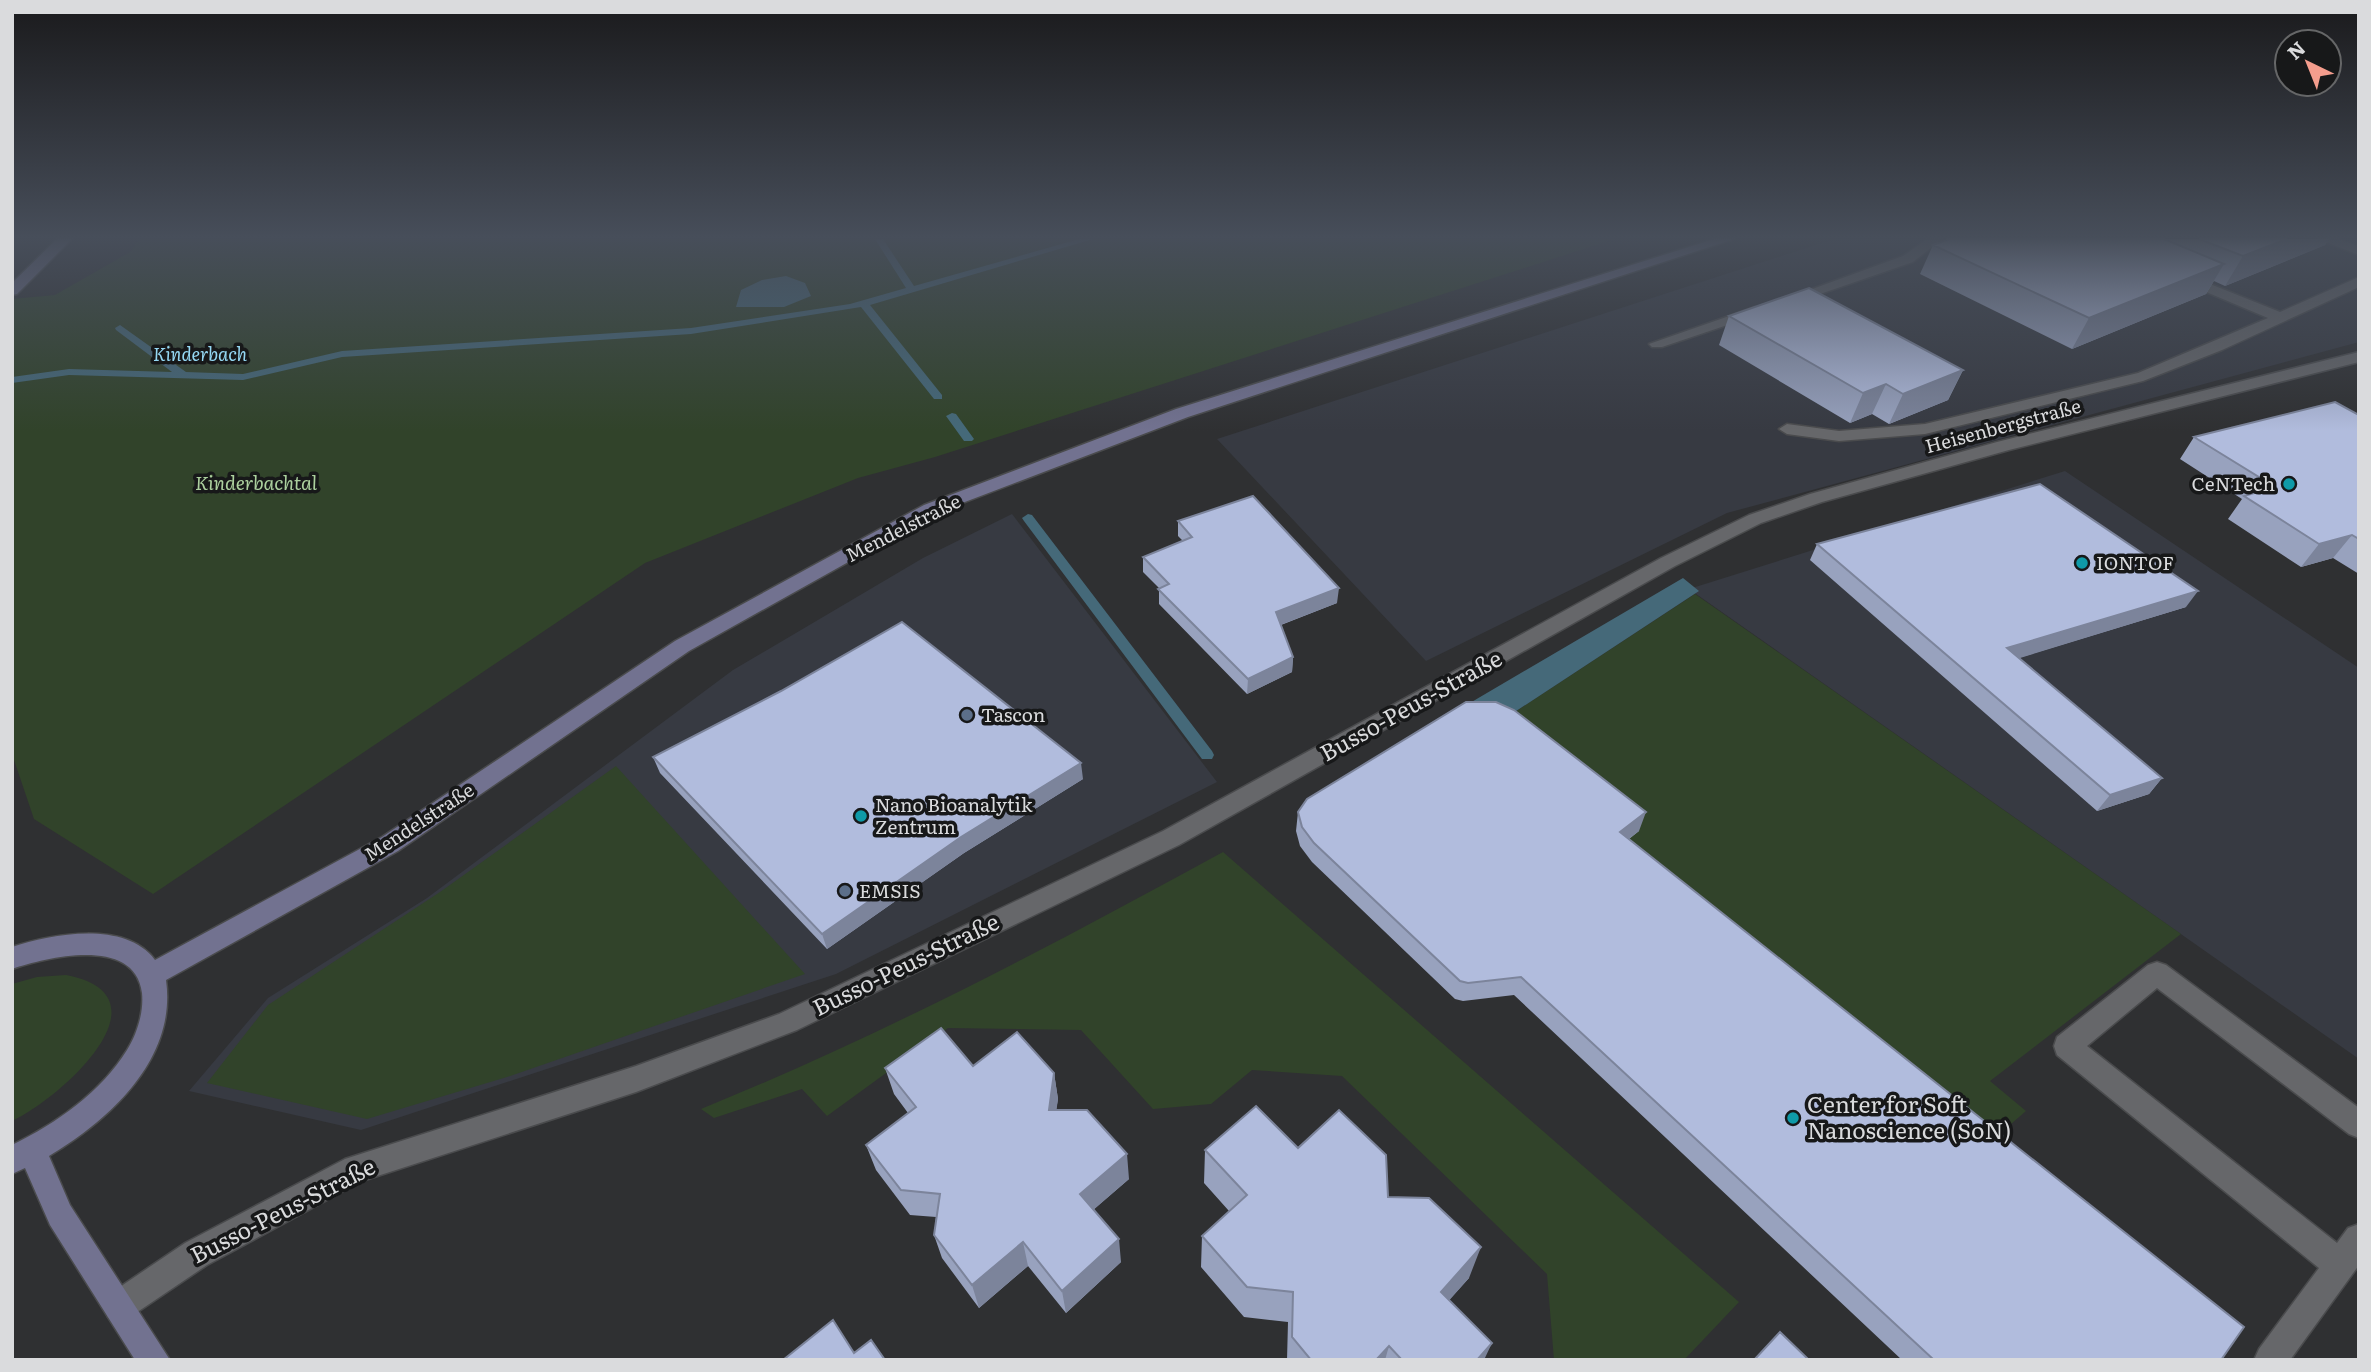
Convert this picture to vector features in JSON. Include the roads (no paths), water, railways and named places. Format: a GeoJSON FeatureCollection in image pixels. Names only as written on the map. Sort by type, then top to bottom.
{"type":"FeatureCollection","features":[{"type":"Feature","properties":{"kind":"main road","name":"Mendelstraße"},"geometry":{"type":"LineString","coordinates":[[153,974],[390,844],[682,646],[930,509],[1182,413],[1526,303]]}},
{"type":"Feature","properties":{"kind":"main road"},"geometry":{"type":"LineString","coordinates":[[12,958],[67,944],[105,944],[135,955],[153,974],[158,1004],[148,1039],[122,1078],[82,1118],[22,1155],[154,1360]]}},
{"type":"Feature","properties":{"kind":"street"},"geometry":{"type":"LineString","coordinates":[[1657,344],[1779,303]]}},
{"type":"Feature","properties":{"kind":"street"},"geometry":{"type":"LineString","coordinates":[[2245,303],[2278,317]]}},
{"type":"Feature","properties":{"kind":"street"},"geometry":{"type":"LineString","coordinates":[[1787,429],[1839,436],[1924,429],[2143,376],[2217,347],[2309,303]]}},
{"type":"Feature","properties":{"kind":"street","name":"Heisenbergstraße"},"geometry":{"type":"LineString","coordinates":[[1668,562],[1755,519],[1816,498],[2003,446],[2359,357]]}},
{"type":"Feature","properties":{"kind":"street","name":"Busso-Peus-Straße"},"geometry":{"type":"LineString","coordinates":[[119,1306],[196,1254],[355,1168],[636,1079],[788,1022],[1171,838],[1668,562]]}},
{"type":"Feature","properties":{"kind":"street"},"geometry":{"type":"LineString","coordinates":[[2340,1265],[2067,1046],[2157,973],[2359,1125]]}},
{"type":"Feature","properties":{"kind":"street"},"geometry":{"type":"LineString","coordinates":[[2270,1360],[2359,1239]]}},
{"type":"Feature","properties":{"kind":"water"},"geometry":{"type":"Polygon","coordinates":[[[737,303],[794,303],[784,307],[736,307],[737,303]]]}},
{"type":"Feature","properties":{"kind":"water"},"geometry":{"type":"Polygon","coordinates":[[[1683,578],[1699,591],[1498,723],[1458,710],[1683,578]]]}},
{"type":"Feature","properties":{"kind":"waterway","name":"Kinderbach"},"geometry":{"type":"LineString","coordinates":[[12,380],[69,372],[243,377],[342,354],[691,331],[865,303]]}},
{"type":"Feature","properties":{"kind":"waterway"},"geometry":{"type":"LineString","coordinates":[[864,304],[938,397]]}},
{"type":"Feature","properties":{"kind":"waterway"},"geometry":{"type":"LineString","coordinates":[[120,328],[182,374]]}},
{"type":"Feature","properties":{"kind":"waterway"},"geometry":{"type":"LineString","coordinates":[[952,416],[968,439]]}},
{"type":"Feature","properties":{"kind":"waterway"},"geometry":{"type":"LineString","coordinates":[[1028,518],[1207,755]]}},
{"type":"Feature","properties":{"kind":"place","name":"CeNTech"},"geometry":{"type":"Point","coordinates":[2289,484]}},
{"type":"Feature","properties":{"kind":"place","name":"IONTOF"},"geometry":{"type":"Point","coordinates":[2082,563]}},
{"type":"Feature","properties":{"kind":"place","name":"Tascon"},"geometry":{"type":"Point","coordinates":[967,715]}},
{"type":"Feature","properties":{"kind":"place","name":"Nano Bioanalytik Zentrum"},"geometry":{"type":"Point","coordinates":[861,816]}},
{"type":"Feature","properties":{"kind":"place","name":"EMSIS"},"geometry":{"type":"Point","coordinates":[845,891]}},
{"type":"Feature","properties":{"kind":"place","name":"Center for Soft Nanoscience (SoN)"},"geometry":{"type":"Point","coordinates":[1793,1118]}},
{"type":"Feature","properties":{"kind":"park label","name":"Kinderbachtal"},"geometry":{"type":"Point","coordinates":[256,483]}}]}
